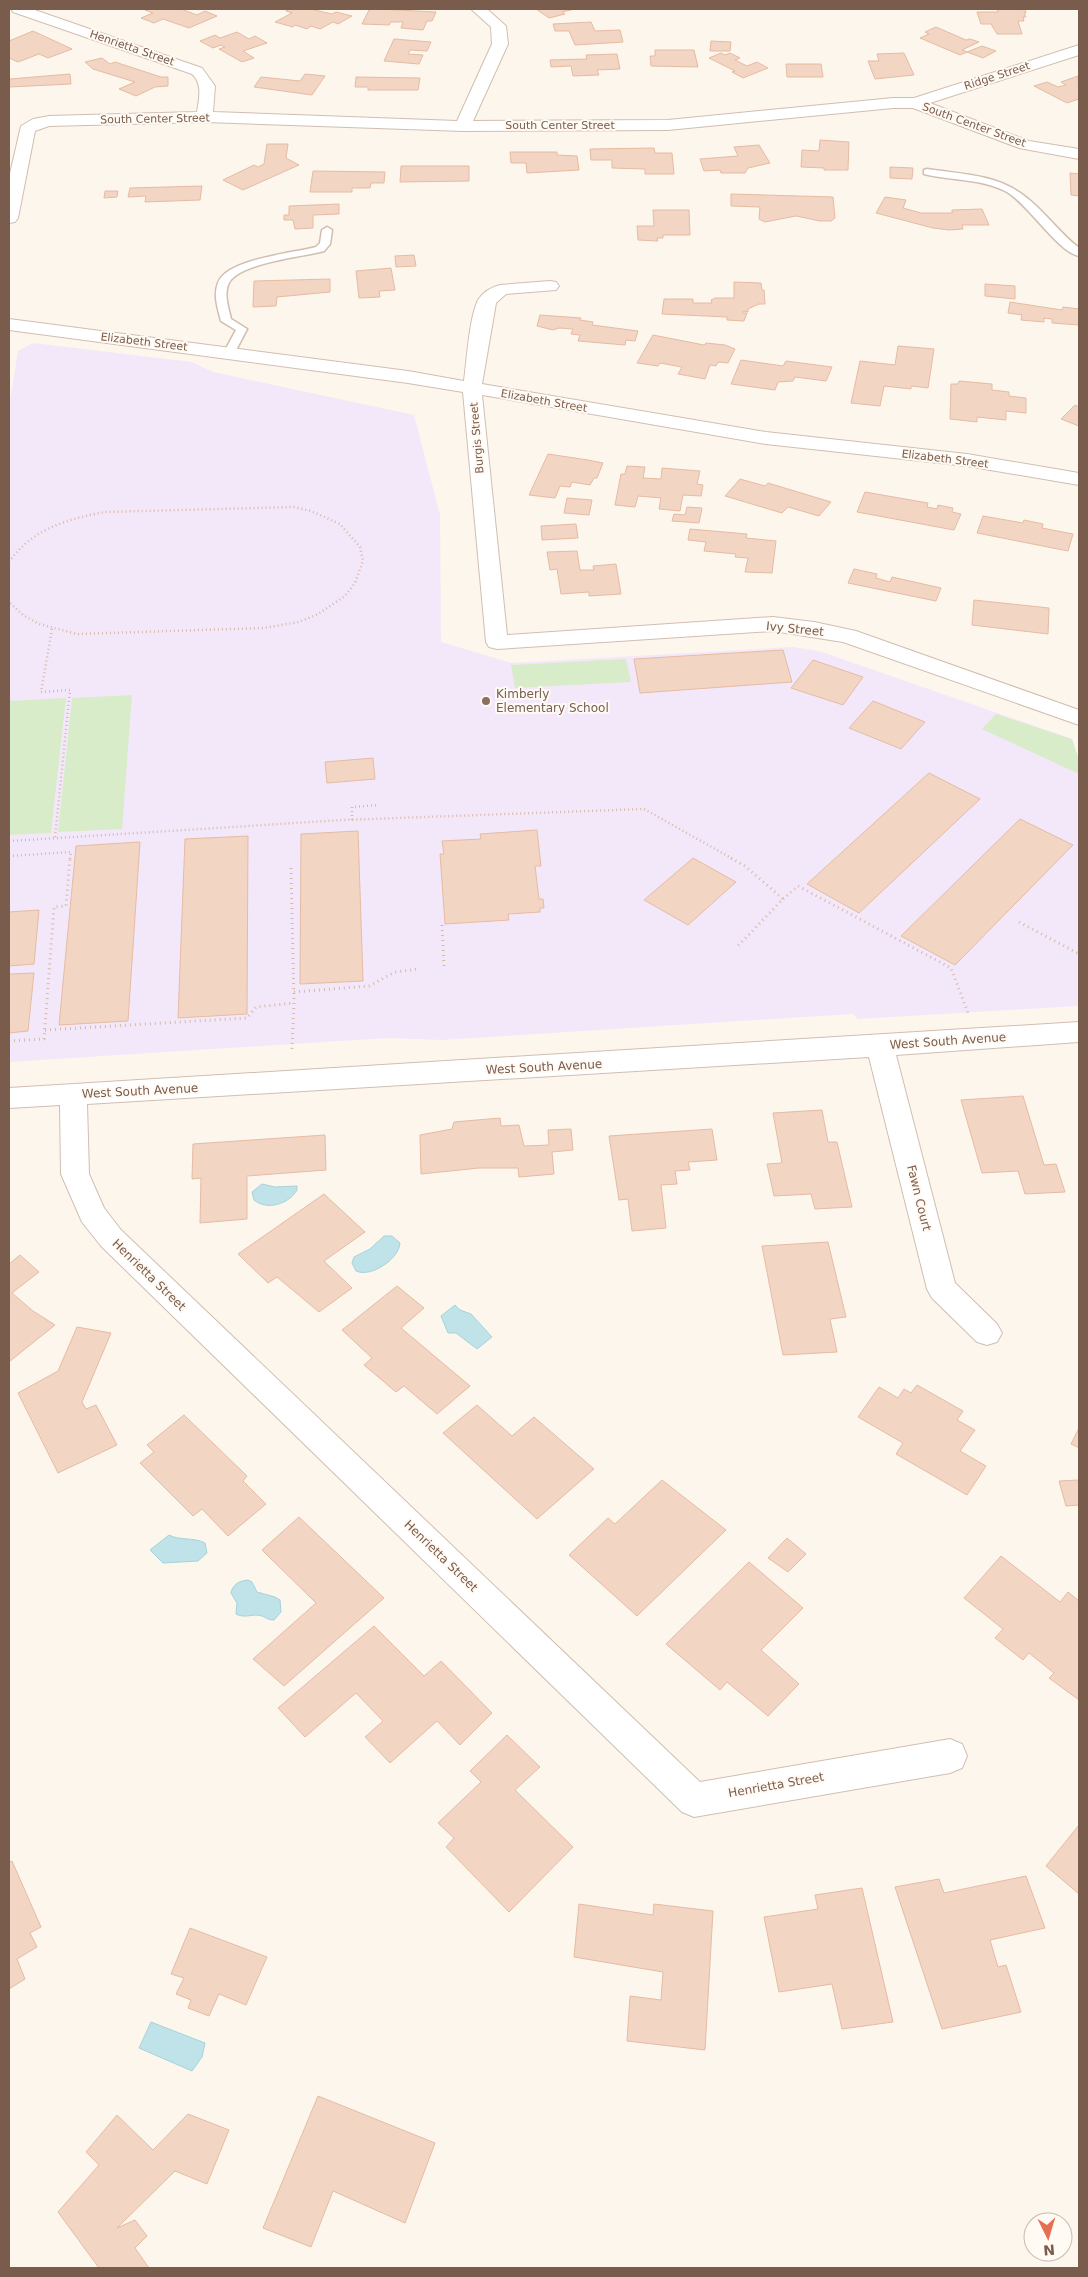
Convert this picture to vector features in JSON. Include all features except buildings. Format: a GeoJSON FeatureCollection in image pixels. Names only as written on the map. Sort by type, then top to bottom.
{"type":"FeatureCollection","features":[{"type":"Feature","properties":{"kind":"street","name":"Henrietta Street"},"geometry":{"type":"LineString","coordinates":[[18,9],[197,71],[208,82],[205,117]]}},
{"type":"Feature","properties":{"kind":"street"},"geometry":{"type":"LineString","coordinates":[[463,126],[500,44],[498,26],[478,9]]}},
{"type":"Feature","properties":{"kind":"street","name":"Ridge Street"},"geometry":{"type":"LineString","coordinates":[[914,103],[1079,50]]}},
{"type":"Feature","properties":{"kind":"street","name":"South Center Street"},"geometry":{"type":"LineString","coordinates":[[9,218],[23,138],[31,125],[49,121],[205,117],[463,126],[668,125],[893,102],[914,103],[1016,142],[1079,154]]}},
{"type":"Feature","properties":{"kind":"street","name":"Burgis Street"},"geometry":{"type":"LineString","coordinates":[[497,642],[472,388],[480,332],[487,301],[500,290],[517,287],[550,286]]}},
{"type":"Feature","properties":{"kind":"street","name":"Elizabeth Street"},"geometry":{"type":"LineString","coordinates":[[9,325],[472,388],[766,438],[967,460],[1079,479]]}},
{"type":"Feature","properties":{"kind":"street","name":"Ivy Street"},"geometry":{"type":"LineString","coordinates":[[497,642],[773,624],[814,629],[848,636],[1079,718]]}},
{"type":"Feature","properties":{"kind":"street","name":"West South Avenue"},"geometry":{"type":"LineString","coordinates":[[9,1098],[880,1046],[1079,1032]]}},
{"type":"Feature","properties":{"kind":"street","name":"Fawn Court"},"geometry":{"type":"LineString","coordinates":[[880,1046],[942,1288],[987,1333]]}},
{"type":"Feature","properties":{"kind":"street","name":"Henrietta Street"},"geometry":{"type":"LineString","coordinates":[[73,1095],[75,1174],[92,1214],[111,1238],[694,1800],[950,1756]]}},
{"type":"Feature","properties":{"kind":"lane"},"geometry":{"type":"LineString","coordinates":[[927,172],[989,182],[1019,196],[1066,244],[1079,252]]}},
{"type":"Feature","properties":{"kind":"lane"},"geometry":{"type":"LineString","coordinates":[[229,354],[242,329],[226,321],[221,294],[223,282],[239,269],[254,263],[320,249],[325,244],[327,230]]}},
{"type":"Feature","properties":{"kind":"path"},"geometry":{"type":"LineString","coordinates":[[9,562],[24,544],[47,529],[71,519],[89,515],[104,512],[276,506],[311,511],[340,524],[352,536],[362,554],[360,571],[345,596],[318,614],[299,622],[264,628],[90,635],[52,629],[32,622],[18,613],[9,602]]}},
{"type":"Feature","properties":{"kind":"path"},"geometry":{"type":"LineString","coordinates":[[52,629],[41,692],[70,690],[55,838]]}},
{"type":"Feature","properties":{"kind":"path"},"geometry":{"type":"LineString","coordinates":[[352,820],[352,807],[378,805]]}},
{"type":"Feature","properties":{"kind":"path"},"geometry":{"type":"LineString","coordinates":[[9,841],[352,820],[644,809],[745,866],[783,899]]}},
{"type":"Feature","properties":{"kind":"path"},"geometry":{"type":"LineString","coordinates":[[9,856],[71,852],[66,906],[54,907],[44,1039],[9,1041]]}},
{"type":"Feature","properties":{"kind":"path"},"geometry":{"type":"LineString","coordinates":[[291,868],[294,992],[292,1050]]}},
{"type":"Feature","properties":{"kind":"path"},"geometry":{"type":"LineString","coordinates":[[736,948],[798,886],[951,968],[969,1016]]}},
{"type":"Feature","properties":{"kind":"path"},"geometry":{"type":"LineString","coordinates":[[1019,922],[1079,954]]}},
{"type":"Feature","properties":{"kind":"path"},"geometry":{"type":"LineString","coordinates":[[442,925],[444,966]]}},
{"type":"Feature","properties":{"kind":"path"},"geometry":{"type":"LineString","coordinates":[[294,992],[369,986],[395,972],[418,969]]}},
{"type":"Feature","properties":{"kind":"path"},"geometry":{"type":"LineString","coordinates":[[45,1030],[247,1018],[256,1008],[294,1003]]}},
{"type":"Feature","properties":{"kind":"shaded area","name":"Kimberly Elementary School"},"geometry":{"type":"Polygon","coordinates":[[[33,343],[192,362],[213,372],[414,415],[440,515],[441,642],[512,663],[793,647],[819,651],[1072,739],[1079,760],[1079,1006],[858,1019],[853,1014],[441,1040],[388,1038],[9,1062],[9,407],[18,351],[33,343]]]}},
{"type":"Feature","properties":{"kind":"green space"},"geometry":{"type":"Polygon","coordinates":[[[626,659],[631,682],[515,688],[511,665],[626,659]]]}},
{"type":"Feature","properties":{"kind":"green space"},"geometry":{"type":"Polygon","coordinates":[[[132,695],[122,829],[58,832],[72,698],[132,695]]]}},
{"type":"Feature","properties":{"kind":"green space"},"geometry":{"type":"Polygon","coordinates":[[[66,698],[51,833],[9,835],[9,701],[66,698]]]}},
{"type":"Feature","properties":{"kind":"green space"},"geometry":{"type":"Polygon","coordinates":[[[996,714],[1072,739],[1079,760],[1079,774],[982,729],[996,714]]]}},
{"type":"Feature","properties":{"kind":"water"},"geometry":{"type":"Polygon","coordinates":[[[262,1184],[275,1187],[297,1186],[297,1190],[289,1199],[283,1202],[265,1205],[254,1200],[252,1192],[262,1184]]]}},
{"type":"Feature","properties":{"kind":"water"},"geometry":{"type":"Polygon","coordinates":[[[384,1236],[392,1236],[400,1243],[395,1255],[383,1266],[369,1272],[356,1271],[352,1263],[354,1257],[370,1249],[384,1236]]]}},
{"type":"Feature","properties":{"kind":"water"},"geometry":{"type":"Polygon","coordinates":[[[455,1305],[460,1310],[471,1314],[492,1337],[477,1349],[456,1333],[448,1333],[441,1316],[455,1305]]]}},
{"type":"Feature","properties":{"kind":"water"},"geometry":{"type":"Polygon","coordinates":[[[169,1535],[205,1543],[207,1553],[198,1561],[163,1563],[150,1550],[169,1535]]]}},
{"type":"Feature","properties":{"kind":"water"},"geometry":{"type":"Polygon","coordinates":[[[248,1580],[252,1582],[257,1592],[280,1600],[281,1612],[274,1620],[259,1615],[243,1616],[236,1614],[237,1603],[231,1593],[233,1587],[242,1581],[248,1580]]]}},
{"type":"Feature","properties":{"kind":"water"},"geometry":{"type":"Polygon","coordinates":[[[151,2022],[205,2043],[202,2057],[192,2071],[139,2048],[151,2022]]]}},
{"type":"Feature","properties":{"kind":"place","name":"Kimberly Elementary School"},"geometry":{"type":"Point","coordinates":[486,701]}}]}
